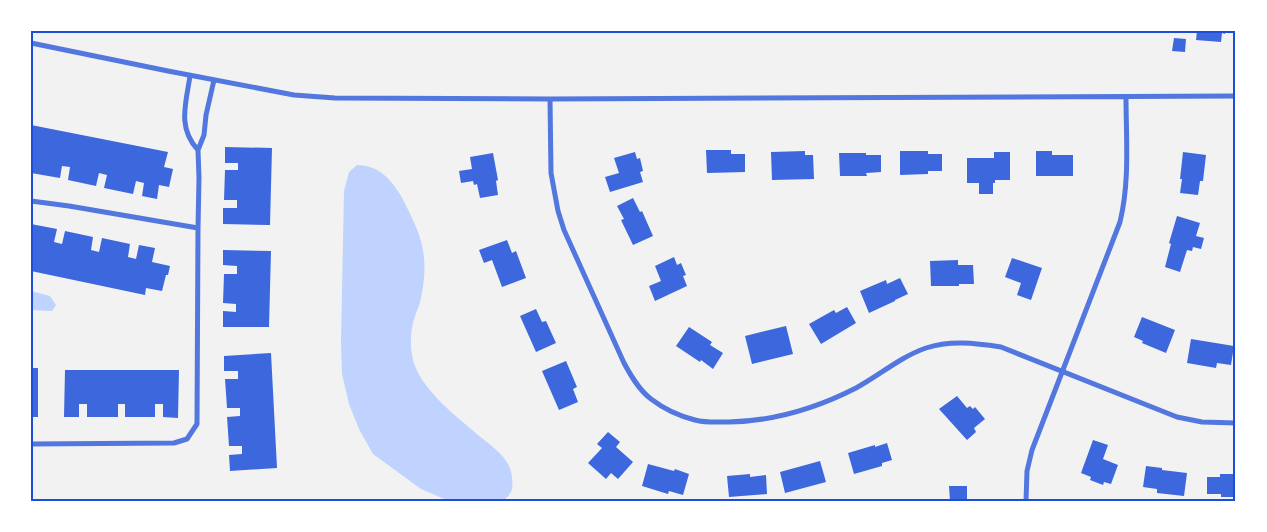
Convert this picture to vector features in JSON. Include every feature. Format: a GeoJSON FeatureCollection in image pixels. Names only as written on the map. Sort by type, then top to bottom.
{"type":"FeatureCollection","features":[{"type":"Feature","properties":{"kind":"street"},"geometry":{"type":"LineString","coordinates":[[31,43],[190,76],[294,95],[335,98],[1236,96]]}},
{"type":"Feature","properties":{"kind":"street"},"geometry":{"type":"LineString","coordinates":[[190,76],[184,125],[191,142],[198,150]]}},
{"type":"Feature","properties":{"kind":"street"},"geometry":{"type":"LineString","coordinates":[[31,444],[174,443],[187,439],[197,424],[198,150],[204,135],[206,115],[214,80]]}},
{"type":"Feature","properties":{"kind":"street"},"geometry":{"type":"LineString","coordinates":[[1026,501],[1027,471],[1032,450],[1120,222],[1126,183],[1126,97]]}},
{"type":"Feature","properties":{"kind":"street"},"geometry":{"type":"LineString","coordinates":[[550,99],[551,173],[564,230],[632,378],[650,398],[680,416],[697,421],[714,422],[747,421],[788,414],[836,398],[858,387],[904,357],[917,352],[934,346],[977,343],[1001,347],[1177,417],[1202,422],[1236,422]]}},
{"type":"Feature","properties":{"kind":"street"},"geometry":{"type":"LineString","coordinates":[[31,201],[198,228]]}},
{"type":"Feature","properties":{"kind":"water"},"geometry":{"type":"Polygon","coordinates":[[[357,165],[378,170],[393,184],[414,222],[424,256],[424,283],[412,329],[411,345],[413,360],[424,383],[442,404],[498,451],[507,462],[511,472],[512,486],[511,492],[504,501],[449,501],[421,489],[373,454],[359,429],[349,404],[342,374],[341,342],[344,191],[349,172],[357,165]]]}},
{"type":"Feature","properties":{"kind":"water"},"geometry":{"type":"Polygon","coordinates":[[[31,291],[50,296],[56,305],[52,311],[31,310],[31,291]]]}},
{"type":"Feature","properties":{"kind":"building"},"geometry":{"type":"Polygon","coordinates":[[[1197,31],[1225,31],[1225,34],[1222,33],[1221,42],[1196,40],[1197,31]]]}},
{"type":"Feature","properties":{"kind":"building"},"geometry":{"type":"Polygon","coordinates":[[[1174,38],[1186,39],[1185,52],[1172,51],[1174,38]]]}},
{"type":"Feature","properties":{"kind":"building"},"geometry":{"type":"Polygon","coordinates":[[[31,125],[168,152],[164,167],[173,169],[169,187],[159,185],[157,199],[142,196],[144,183],[136,181],[133,194],[104,188],[107,175],[99,173],[96,186],[68,180],[70,167],[62,166],[60,178],[31,173],[33,160],[31,159],[31,125]]]}},
{"type":"Feature","properties":{"kind":"building"},"geometry":{"type":"Polygon","coordinates":[[[225,147],[272,148],[270,225],[223,224],[223,208],[237,208],[237,200],[224,200],[225,170],[238,170],[238,163],[225,163],[225,147]]]}},
{"type":"Feature","properties":{"kind":"building"},"geometry":{"type":"Polygon","coordinates":[[[706,150],[731,150],[731,154],[745,154],[745,172],[707,173],[706,150]]]}},
{"type":"Feature","properties":{"kind":"building"},"geometry":{"type":"Polygon","coordinates":[[[805,151],[805,155],[813,155],[814,179],[772,180],[771,152],[805,151]]]}},
{"type":"Feature","properties":{"kind":"building"},"geometry":{"type":"Polygon","coordinates":[[[900,151],[928,151],[928,154],[942,154],[942,171],[928,171],[928,174],[900,175],[900,151]]]}},
{"type":"Feature","properties":{"kind":"building"},"geometry":{"type":"Polygon","coordinates":[[[1036,151],[1052,151],[1052,155],[1073,155],[1073,176],[1036,176],[1036,151]]]}},
{"type":"Feature","properties":{"kind":"building"},"geometry":{"type":"Polygon","coordinates":[[[635,152],[637,159],[640,158],[643,171],[640,172],[643,182],[610,192],[605,177],[619,173],[614,158],[635,152]]]}},
{"type":"Feature","properties":{"kind":"building"},"geometry":{"type":"Polygon","coordinates":[[[994,152],[1010,152],[1010,180],[995,180],[995,183],[993,183],[993,194],[979,194],[979,183],[967,183],[967,158],[994,158],[994,152]]]}},
{"type":"Feature","properties":{"kind":"building"},"geometry":{"type":"Polygon","coordinates":[[[1183,152],[1206,155],[1203,181],[1200,181],[1198,195],[1180,193],[1183,152]]]}},
{"type":"Feature","properties":{"kind":"building"},"geometry":{"type":"Polygon","coordinates":[[[493,153],[498,180],[496,181],[498,195],[480,198],[477,184],[474,185],[473,181],[461,183],[459,171],[472,169],[470,157],[493,153]]]}},
{"type":"Feature","properties":{"kind":"building"},"geometry":{"type":"Polygon","coordinates":[[[839,153],[881,155],[881,172],[866,173],[867,176],[840,176],[839,153]]]}},
{"type":"Feature","properties":{"kind":"building"},"geometry":{"type":"Polygon","coordinates":[[[633,198],[640,212],[642,211],[653,236],[633,245],[621,220],[624,219],[617,206],[633,198]]]}},
{"type":"Feature","properties":{"kind":"building"},"geometry":{"type":"Polygon","coordinates":[[[1177,216],[1200,223],[1196,236],[1204,238],[1201,249],[1193,247],[1192,251],[1187,250],[1180,272],[1165,267],[1171,244],[1169,243],[1177,216]]]}},
{"type":"Feature","properties":{"kind":"building"},"geometry":{"type":"Polygon","coordinates":[[[31,224],[57,229],[54,242],[62,244],[65,231],[93,237],[91,250],[99,252],[102,238],[130,244],[128,257],[136,259],[139,245],[155,248],[152,262],[170,266],[162,291],[146,288],[145,295],[31,271],[31,224]]]}},
{"type":"Feature","properties":{"kind":"building"},"geometry":{"type":"Polygon","coordinates":[[[507,240],[512,253],[516,251],[526,278],[502,287],[492,260],[484,263],[479,250],[507,240]]]}},
{"type":"Feature","properties":{"kind":"building"},"geometry":{"type":"Polygon","coordinates":[[[223,250],[271,251],[269,327],[223,327],[223,311],[236,312],[236,304],[223,303],[224,274],[237,274],[237,266],[223,265],[223,250]]]}},
{"type":"Feature","properties":{"kind":"building"},"geometry":{"type":"Polygon","coordinates":[[[674,257],[677,265],[681,263],[686,275],[683,276],[687,286],[655,301],[649,286],[661,281],[655,266],[674,257]]]}},
{"type":"Feature","properties":{"kind":"building"},"geometry":{"type":"Polygon","coordinates":[[[1012,258],[1042,268],[1031,300],[1017,295],[1021,283],[1005,277],[1012,258]]]}},
{"type":"Feature","properties":{"kind":"building"},"geometry":{"type":"Polygon","coordinates":[[[958,260],[958,265],[973,265],[974,284],[931,286],[930,261],[958,260]]]}},
{"type":"Feature","properties":{"kind":"building"},"geometry":{"type":"Polygon","coordinates":[[[900,278],[908,294],[869,313],[860,291],[886,280],[887,284],[900,278]]]}},
{"type":"Feature","properties":{"kind":"building"},"geometry":{"type":"Polygon","coordinates":[[[847,307],[856,323],[821,344],[809,324],[834,310],[836,313],[847,307]]]}},
{"type":"Feature","properties":{"kind":"building"},"geometry":{"type":"Polygon","coordinates":[[[536,309],[542,322],[546,321],[556,343],[536,352],[520,316],[536,309]]]}},
{"type":"Feature","properties":{"kind":"building"},"geometry":{"type":"Polygon","coordinates":[[[1142,317],[1175,330],[1166,353],[1142,343],[1143,341],[1134,337],[1142,317]]]}},
{"type":"Feature","properties":{"kind":"building"},"geometry":{"type":"Polygon","coordinates":[[[786,326],[793,354],[752,364],[745,336],[786,326]]]}},
{"type":"Feature","properties":{"kind":"building"},"geometry":{"type":"Polygon","coordinates":[[[689,327],[712,342],[710,345],[723,353],[713,369],[676,346],[689,327]]]}},
{"type":"Feature","properties":{"kind":"building"},"geometry":{"type":"Polygon","coordinates":[[[1191,339],[1234,346],[1231,365],[1217,363],[1216,368],[1187,363],[1191,339]]]}},
{"type":"Feature","properties":{"kind":"building"},"geometry":{"type":"Polygon","coordinates":[[[271,353],[277,468],[230,471],[229,455],[242,454],[242,446],[229,446],[227,417],[240,416],[240,408],[227,408],[225,379],[238,379],[238,371],[224,371],[224,356],[271,353]]]}},
{"type":"Feature","properties":{"kind":"building"},"geometry":{"type":"Polygon","coordinates":[[[566,361],[577,387],[573,389],[578,402],[559,410],[542,371],[566,361]]]}},
{"type":"Feature","properties":{"kind":"building"},"geometry":{"type":"Polygon","coordinates":[[[31,368],[38,368],[38,417],[31,417],[31,368]]]}},
{"type":"Feature","properties":{"kind":"building"},"geometry":{"type":"Polygon","coordinates":[[[65,370],[179,370],[178,418],[163,417],[163,404],[155,404],[155,417],[125,417],[125,404],[118,404],[118,417],[87,417],[87,404],[79,404],[79,417],[64,417],[65,370]]]}},
{"type":"Feature","properties":{"kind":"building"},"geometry":{"type":"Polygon","coordinates":[[[957,396],[967,408],[970,406],[973,409],[975,407],[985,419],[974,428],[976,432],[967,440],[939,409],[957,396]]]}},
{"type":"Feature","properties":{"kind":"building"},"geometry":{"type":"Polygon","coordinates":[[[608,432],[620,442],[616,447],[633,462],[618,479],[611,473],[606,479],[588,463],[602,448],[597,444],[608,432]]]}},
{"type":"Feature","properties":{"kind":"building"},"geometry":{"type":"Polygon","coordinates":[[[1093,440],[1108,445],[1103,459],[1118,465],[1111,484],[1104,482],[1103,485],[1090,480],[1091,477],[1081,473],[1093,440]]]}},
{"type":"Feature","properties":{"kind":"building"},"geometry":{"type":"Polygon","coordinates":[[[887,443],[892,460],[882,463],[882,466],[854,474],[848,453],[887,443]]]}},
{"type":"Feature","properties":{"kind":"building"},"geometry":{"type":"Polygon","coordinates":[[[820,461],[826,482],[785,493],[780,472],[820,461]]]}},
{"type":"Feature","properties":{"kind":"building"},"geometry":{"type":"Polygon","coordinates":[[[648,464],[674,471],[675,469],[689,474],[683,495],[669,491],[668,494],[642,486],[648,464]]]}},
{"type":"Feature","properties":{"kind":"building"},"geometry":{"type":"Polygon","coordinates":[[[1146,466],[1187,473],[1184,496],[1157,493],[1157,489],[1143,487],[1146,466]]]}},
{"type":"Feature","properties":{"kind":"building"},"geometry":{"type":"Polygon","coordinates":[[[750,474],[750,477],[766,475],[767,494],[729,497],[727,476],[750,474]]]}},
{"type":"Feature","properties":{"kind":"building"},"geometry":{"type":"Polygon","coordinates":[[[1220,474],[1236,474],[1236,497],[1221,497],[1221,494],[1207,494],[1207,477],[1220,477],[1220,474]]]}},
{"type":"Feature","properties":{"kind":"building"},"geometry":{"type":"Polygon","coordinates":[[[949,486],[967,486],[967,501],[950,501],[949,486]]]}}]}
